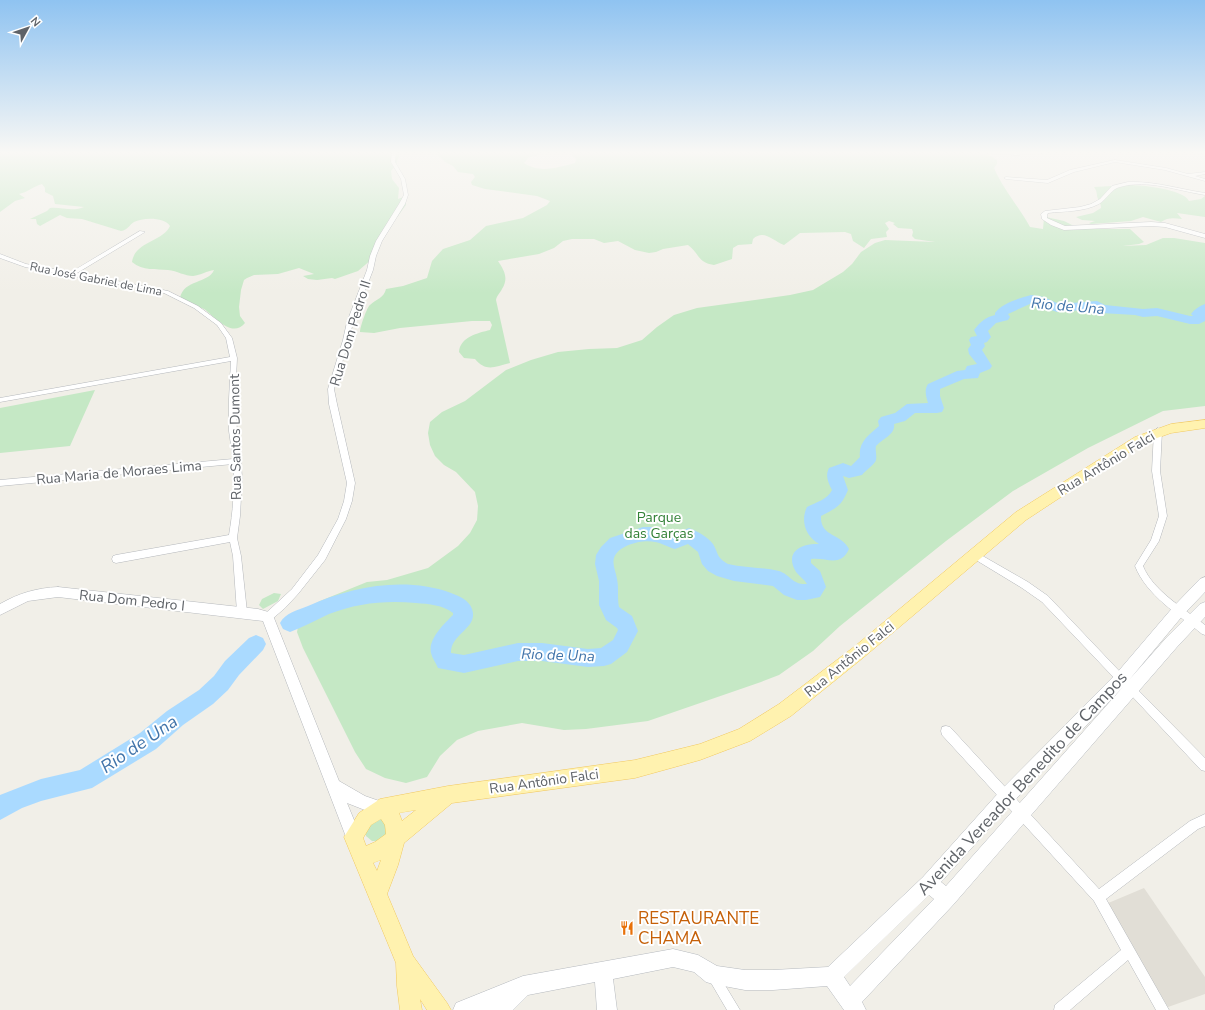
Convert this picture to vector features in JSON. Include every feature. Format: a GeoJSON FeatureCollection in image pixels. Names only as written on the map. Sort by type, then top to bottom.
{"type":"FeatureCollection","features":[{"type":"Feature","properties":{"kind":"main road","name":"Rua Antônio Falci"},"geometry":{"type":"LineString","coordinates":[[353,837],[365,819],[380,808],[448,795],[635,769],[700,752],[744,735],[785,710],[846,662],[1021,516],[1139,440],[1177,426],[1205,424]]}},
{"type":"Feature","properties":{"kind":"main road","name":"Avenida Vereador Benedito de Campos"},"geometry":{"type":"LineString","coordinates":[[853,1005],[1022,813],[1126,684],[1166,638],[1179,610],[1205,583]]}},
{"type":"Feature","properties":{"kind":"main road","name":"Avenida Vereador Benedito de Campos"},"geometry":{"type":"LineString","coordinates":[[1166,638],[1199,626],[1205,608]]}},
{"type":"Feature","properties":{"kind":"main road","name":"Avenida Vereador Benedito de Campos"},"geometry":{"type":"LineString","coordinates":[[832,976],[929,883],[1007,796],[1126,684]]}},
{"type":"Feature","properties":{"kind":"main road"},"geometry":{"type":"LineString","coordinates":[[361,856],[373,854],[382,849],[448,795]]}},
{"type":"Feature","properties":{"kind":"main road"},"geometry":{"type":"LineString","coordinates":[[377,894],[393,852],[395,838],[394,824],[390,814],[380,808]]}},
{"type":"Feature","properties":{"kind":"main road"},"geometry":{"type":"LineString","coordinates":[[353,837],[406,963],[440,1010]]}},
{"type":"Feature","properties":{"kind":"main road"},"geometry":{"type":"LineString","coordinates":[[929,883],[947,899]]}},
{"type":"Feature","properties":{"kind":"main road"},"geometry":{"type":"LineString","coordinates":[[463,1010],[523,986],[673,958],[698,964],[713,975],[744,980],[832,976],[853,1005]]}},
{"type":"Feature","properties":{"kind":"main road"},"geometry":{"type":"LineString","coordinates":[[406,963],[407,986],[411,1010]]}},
{"type":"Feature","properties":{"kind":"main road"},"geometry":{"type":"LineString","coordinates":[[603,972],[607,1010]]}},
{"type":"Feature","properties":{"kind":"main road"},"geometry":{"type":"LineString","coordinates":[[499,1010],[523,986]]}},
{"type":"Feature","properties":{"kind":"street","name":"Rua Dom Pedro II"},"geometry":{"type":"LineString","coordinates":[[268,617],[282,606],[319,560],[337,530],[350,495],[351,483],[332,404],[331,389],[345,345],[350,322],[370,270],[373,256],[404,199]]}},
{"type":"Feature","properties":{"kind":"street"},"geometry":{"type":"LineString","coordinates":[[1101,199],[1097,203],[1081,208],[1047,212],[1044,214],[1045,218],[1053,224],[1064,228],[1151,224],[1165,225],[1205,236]]}},
{"type":"Feature","properties":{"kind":"street"},"geometry":{"type":"LineString","coordinates":[[73,273],[142,232]]}},
{"type":"Feature","properties":{"kind":"street","name":"Rua José Gabriel de Lima"},"geometry":{"type":"LineString","coordinates":[[0,256],[25,265],[166,292],[196,307],[219,324],[229,338],[234,358]]}},
{"type":"Feature","properties":{"kind":"street"},"geometry":{"type":"LineString","coordinates":[[0,400],[234,358]]}},
{"type":"Feature","properties":{"kind":"street","name":"Rua Santos Dumont"},"geometry":{"type":"LineString","coordinates":[[234,358],[232,399],[233,431],[236,447],[238,478],[233,538],[237,556],[242,612]]}},
{"type":"Feature","properties":{"kind":"street"},"geometry":{"type":"LineString","coordinates":[[1158,432],[1156,471],[1163,516],[1155,540],[1139,566],[1140,574],[1149,584],[1199,626]]}},
{"type":"Feature","properties":{"kind":"street","name":"Rua Maria de Moraes Lima"},"geometry":{"type":"LineString","coordinates":[[0,483],[237,461]]}},
{"type":"Feature","properties":{"kind":"street"},"geometry":{"type":"LineString","coordinates":[[116,560],[233,538]]}},
{"type":"Feature","properties":{"kind":"street"},"geometry":{"type":"LineString","coordinates":[[974,555],[1045,598],[1205,766]]}},
{"type":"Feature","properties":{"kind":"street","name":"Rua Dom Pedro I"},"geometry":{"type":"LineString","coordinates":[[0,610],[24,597],[36,593],[58,592],[242,612],[268,617]]}},
{"type":"Feature","properties":{"kind":"street"},"geometry":{"type":"LineString","coordinates":[[268,617],[353,837]]}},
{"type":"Feature","properties":{"kind":"street"},"geometry":{"type":"LineString","coordinates":[[946,731],[1098,897],[1128,952],[1163,1010]]}},
{"type":"Feature","properties":{"kind":"street"},"geometry":{"type":"LineString","coordinates":[[332,785],[362,804],[380,808]]}},
{"type":"Feature","properties":{"kind":"street"},"geometry":{"type":"LineString","coordinates":[[1098,897],[1194,825],[1205,820]]}},
{"type":"Feature","properties":{"kind":"street"},"geometry":{"type":"LineString","coordinates":[[1060,1010],[1128,952]]}},
{"type":"Feature","properties":{"kind":"street"},"geometry":{"type":"LineString","coordinates":[[713,975],[734,1010]]}},
{"type":"Feature","properties":{"kind":"shaded area"},"geometry":{"type":"Polygon","coordinates":[[[1144,888],[1205,977],[1205,994],[1168,1007],[1106,904],[1144,888]]]}},
{"type":"Feature","properties":{"kind":"green space"},"geometry":{"type":"Polygon","coordinates":[[[0,199],[21,199],[15,201],[0,212],[0,199]]]}},
{"type":"Feature","properties":{"kind":"green space"},"geometry":{"type":"Polygon","coordinates":[[[54,199],[406,199],[406,205],[398,216],[386,226],[372,259],[358,271],[335,279],[317,280],[308,279],[303,276],[314,274],[299,268],[278,274],[254,275],[244,280],[239,307],[240,316],[245,323],[235,329],[223,325],[204,309],[188,304],[180,298],[182,292],[186,288],[191,284],[207,278],[214,270],[190,276],[168,270],[145,268],[132,262],[134,255],[138,250],[166,231],[170,226],[167,223],[159,219],[143,219],[132,223],[125,230],[121,231],[82,219],[67,218],[60,215],[40,226],[37,224],[36,219],[30,219],[50,208],[72,209],[84,207],[55,204],[54,199]]]}},
{"type":"Feature","properties":{"kind":"green space","name":"Parque das Garças"},"geometry":{"type":"Polygon","coordinates":[[[545,199],[1012,199],[1030,227],[1043,229],[1044,218],[1046,217],[1064,221],[1080,229],[1130,229],[1144,242],[1123,246],[1146,245],[1163,238],[1174,238],[1205,243],[1205,406],[1163,411],[1088,448],[1013,491],[946,541],[840,626],[813,651],[779,675],[648,721],[586,729],[564,730],[522,723],[478,731],[457,740],[440,756],[427,777],[406,783],[385,778],[366,769],[355,752],[303,648],[297,632],[301,611],[320,601],[367,582],[387,580],[428,568],[458,546],[470,533],[477,520],[478,506],[475,492],[456,472],[444,465],[435,456],[430,445],[428,433],[430,422],[442,412],[465,401],[506,370],[531,360],[558,352],[617,348],[642,340],[674,315],[697,308],[790,295],[813,290],[843,272],[852,264],[861,252],[875,243],[885,240],[935,242],[915,239],[912,236],[912,229],[898,228],[893,224],[895,223],[889,221],[885,223],[889,229],[886,232],[887,237],[871,239],[864,248],[853,241],[851,234],[845,232],[800,233],[784,245],[765,235],[761,235],[753,239],[752,244],[738,245],[733,248],[732,259],[714,265],[702,260],[688,245],[649,253],[635,250],[618,241],[604,243],[594,239],[572,239],[563,241],[554,248],[539,254],[498,261],[504,271],[505,281],[496,300],[510,363],[495,367],[487,367],[483,366],[475,359],[464,358],[459,352],[460,347],[470,336],[490,330],[492,325],[490,321],[472,321],[400,328],[374,333],[360,332],[364,317],[369,307],[382,296],[386,289],[403,286],[427,278],[432,261],[443,249],[470,240],[486,226],[523,218],[547,205],[550,201],[545,199]]]}},
{"type":"Feature","properties":{"kind":"green space"},"geometry":{"type":"Polygon","coordinates":[[[1098,199],[1187,199],[1189,201],[1205,199],[1205,217],[1177,213],[1182,219],[1174,218],[1161,222],[1143,217],[1131,221],[1091,224],[1089,223],[1095,221],[1082,220],[1076,217],[1093,213],[1101,208],[1098,199]]]}},
{"type":"Feature","properties":{"kind":"green space"},"geometry":{"type":"Polygon","coordinates":[[[95,390],[70,446],[0,453],[0,408],[95,390]]]}},
{"type":"Feature","properties":{"kind":"green space"},"geometry":{"type":"Polygon","coordinates":[[[274,593],[281,594],[278,601],[263,609],[259,605],[262,599],[274,593]]]}},
{"type":"Feature","properties":{"kind":"green space"},"geometry":{"type":"Polygon","coordinates":[[[372,819],[387,819],[387,835],[379,841],[372,841],[366,836],[365,832],[372,819]]]}},
{"type":"Feature","properties":{"kind":"waterway","name":"Rio de Una"},"geometry":{"type":"LineString","coordinates":[[290,623],[322,608],[353,598],[386,594],[421,595],[438,597],[454,603],[463,610],[463,619],[449,633],[443,642],[441,653],[445,661],[464,664],[518,652],[542,652],[588,658],[604,657],[620,646],[628,631],[625,622],[613,614],[610,609],[609,588],[604,567],[607,552],[617,543],[632,537],[648,534],[658,535],[675,542],[689,535],[706,548],[709,559],[715,566],[734,573],[778,579],[787,587],[797,592],[813,591],[817,587],[813,577],[802,564],[802,555],[810,551],[837,553],[840,549],[833,543],[819,536],[814,528],[812,520],[813,512],[833,502],[838,495],[840,490],[835,479],[835,472],[843,469],[849,472],[856,471],[861,464],[868,459],[867,453],[869,444],[887,428],[886,421],[900,417],[912,408],[937,408],[933,396],[933,387],[962,374],[973,375],[972,369],[985,366],[983,361],[976,354],[975,349],[978,346],[976,340],[984,337],[981,330],[991,320],[1003,317],[1001,313],[1008,308],[1031,299],[1040,300],[1057,308],[1097,305],[1101,309],[1135,311],[1143,313],[1157,312],[1190,320],[1199,320],[1201,318],[1198,314],[1205,308]]}},
{"type":"Feature","properties":{"kind":"waterway","name":"Rio de Una"},"geometry":{"type":"LineString","coordinates":[[0,808],[16,799],[41,790],[84,780],[148,741],[175,718],[206,697],[221,683],[232,668],[256,644]]}},
{"type":"Feature","properties":{"kind":"place","name":"RESTAURANTE CHAMA"},"geometry":{"type":"Point","coordinates":[627,928]}}]}
